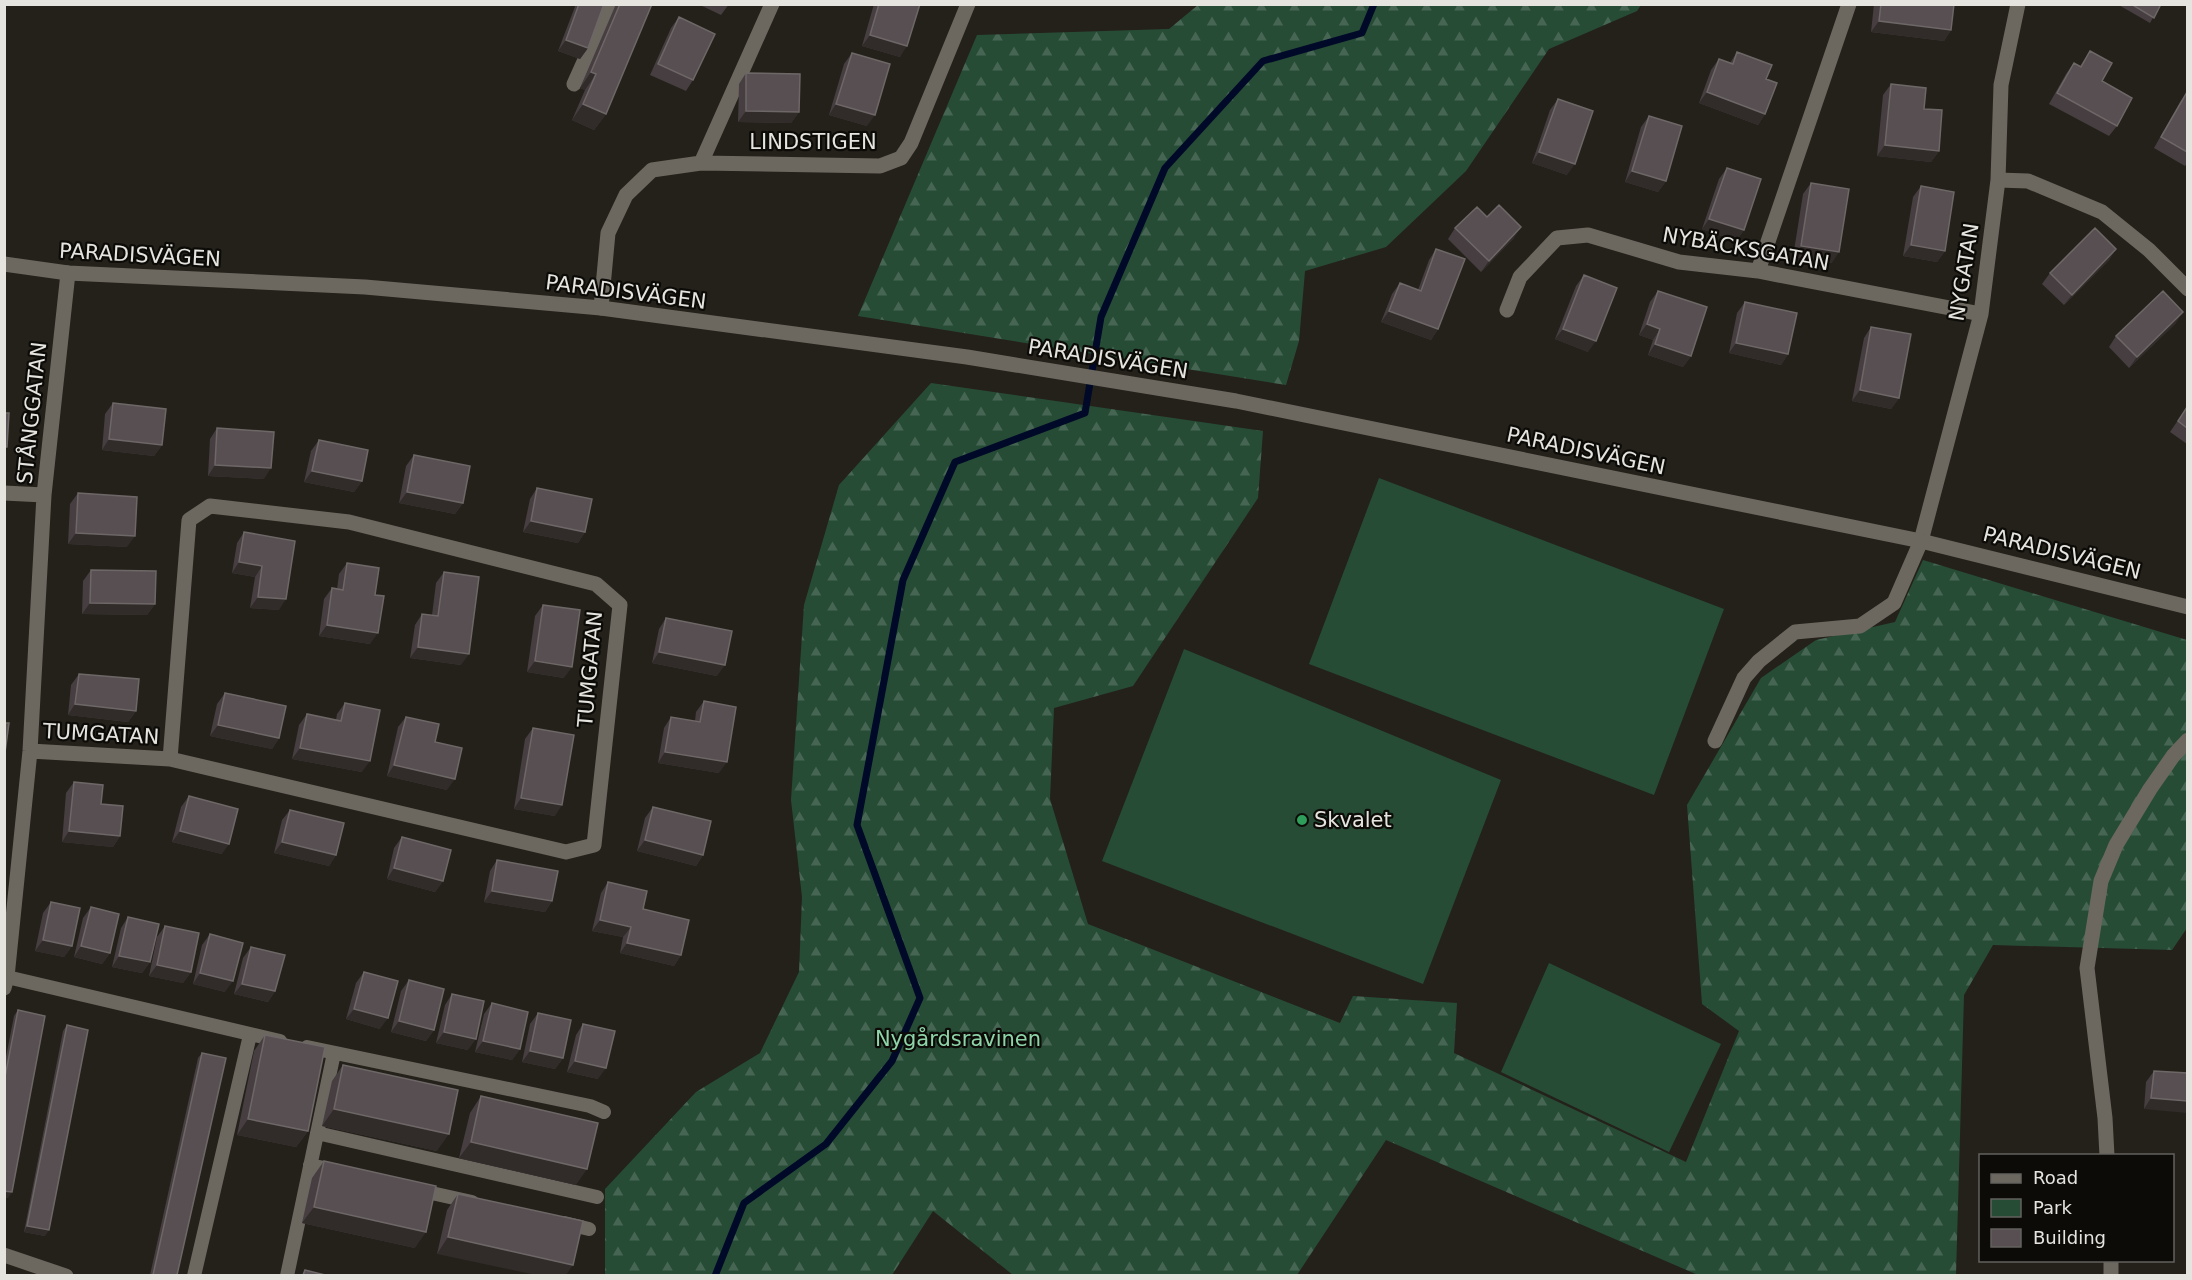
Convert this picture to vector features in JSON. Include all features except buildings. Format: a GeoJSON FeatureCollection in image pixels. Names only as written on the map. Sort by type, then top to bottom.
{"type":"FeatureCollection","features":[{"type":"Feature","properties":{"kind":"street"},"geometry":{"type":"LineString","coordinates":[[574,84],[610,4]]}},
{"type":"Feature","properties":{"kind":"street","name":"LINDSTIGEN"},"geometry":{"type":"LineString","coordinates":[[701,163],[772,4]]}},
{"type":"Feature","properties":{"kind":"street","name":"LINDSTIGEN"},"geometry":{"type":"LineString","coordinates":[[601,308],[608,233],[626,195],[652,170],[701,163],[880,166],[900,158],[911,143],[968,4]]}},
{"type":"Feature","properties":{"kind":"street"},"geometry":{"type":"LineString","coordinates":[[1758,271],[1849,4]]}},
{"type":"Feature","properties":{"kind":"street","name":"NYGATAN"},"geometry":{"type":"LineString","coordinates":[[1715,741],[1744,678],[1760,661],[1795,632],[1860,626],[1894,603],[1921,541],[1981,314],[1998,180],[2001,85],[2018,4]]}},
{"type":"Feature","properties":{"kind":"street"},"geometry":{"type":"LineString","coordinates":[[1998,180],[2028,181],[2102,212],[2149,250],[2187,289]]}},
{"type":"Feature","properties":{"kind":"street","name":"NYBÄCKSGATAN"},"geometry":{"type":"LineString","coordinates":[[1507,310],[1520,277],[1557,238],[1588,235],[1679,262],[1758,271],[1981,314]]}},
{"type":"Feature","properties":{"kind":"street","name":"PARADISVÄGEN"},"geometry":{"type":"LineString","coordinates":[[4,264],[68,273],[364,287],[601,308],[967,357],[1236,400],[1921,541],[2187,607]]}},
{"type":"Feature","properties":{"kind":"street","name":"STÅNGGATAN"},"geometry":{"type":"LineString","coordinates":[[6,982],[30,751],[44,495],[68,273]]}},
{"type":"Feature","properties":{"kind":"street"},"geometry":{"type":"LineString","coordinates":[[4,493],[44,495]]}},
{"type":"Feature","properties":{"kind":"street","name":"TUMGATAN"},"geometry":{"type":"LineString","coordinates":[[30,751],[170,759],[566,852],[594,845],[620,605],[596,584],[349,522],[210,506],[189,520],[170,759]]}},
{"type":"Feature","properties":{"kind":"street"},"geometry":{"type":"LineString","coordinates":[[2107,1154],[2105,1118],[2087,968],[2101,881],[2116,845],[2150,789],[2187,740]]}},
{"type":"Feature","properties":{"kind":"street"},"geometry":{"type":"LineString","coordinates":[[5,1258],[66,1275]]}},
{"type":"Feature","properties":{"kind":"lane"},"geometry":{"type":"LineString","coordinates":[[6,982],[590,1106],[604,1112]]}},
{"type":"Feature","properties":{"kind":"lane"},"geometry":{"type":"LineString","coordinates":[[194,1275],[250,1035]]}},
{"type":"Feature","properties":{"kind":"lane"},"geometry":{"type":"LineString","coordinates":[[287,1275],[334,1053]]}},
{"type":"Feature","properties":{"kind":"lane"},"geometry":{"type":"LineString","coordinates":[[317,1132],[597,1197]]}},
{"type":"Feature","properties":{"kind":"lane"},"geometry":{"type":"LineString","coordinates":[[310,1165],[357,1176]]}},
{"type":"Feature","properties":{"kind":"lane"},"geometry":{"type":"LineString","coordinates":[[403,1186],[485,1205]]}},
{"type":"Feature","properties":{"kind":"lane"},"geometry":{"type":"LineString","coordinates":[[554,1221],[589,1229]]}},
{"type":"Feature","properties":{"kind":"green space"},"geometry":{"type":"Polygon","coordinates":[[[1198,5],[1641,5],[1637,11],[1549,49],[1466,171],[1386,247],[1305,271],[1299,341],[1286,385],[858,316],[977,35],[1169,29],[1198,5]]]}},
{"type":"Feature","properties":{"kind":"green space","name":"Nygårdsravinen"},"geometry":{"type":"Polygon","coordinates":[[[931,383],[1263,431],[1258,498],[1133,686],[1054,708],[1050,799],[1088,924],[1340,1023],[1353,996],[1457,1003],[1454,1053],[1686,1162],[1739,1031],[1702,1004],[1687,805],[1761,678],[1816,640],[1895,622],[1923,560],[2187,640],[2187,928],[2172,950],[1993,945],[1964,995],[1956,1275],[1698,1275],[1386,1140],[1297,1275],[1013,1275],[933,1211],[892,1275],[605,1276],[605,1189],[696,1092],[760,1053],[799,972],[802,897],[791,800],[804,605],[839,485],[931,383]]]}},
{"type":"Feature","properties":{"kind":"green space"},"geometry":{"type":"Polygon","coordinates":[[[1379,478],[1724,609],[1654,795],[1309,664],[1379,478]]]}},
{"type":"Feature","properties":{"kind":"green space","name":"Skvalet"},"geometry":{"type":"Polygon","coordinates":[[[1184,649],[1501,780],[1423,984],[1102,861],[1184,649]]]}},
{"type":"Feature","properties":{"kind":"green space"},"geometry":{"type":"Polygon","coordinates":[[[1549,963],[1721,1044],[1669,1152],[1501,1072],[1549,963]]]}},
{"type":"Feature","properties":{"kind":"waterway"},"geometry":{"type":"LineString","coordinates":[[715,1276],[744,1203],[826,1144],[892,1061],[920,998],[857,825],[903,580],[955,462],[1085,413],[1101,317],[1165,168],[1263,61],[1362,33],[1374,4]]}},
{"type":"Feature","properties":{"kind":"place","name":"Skvalet"},"geometry":{"type":"Point","coordinates":[1302,820]}}]}
